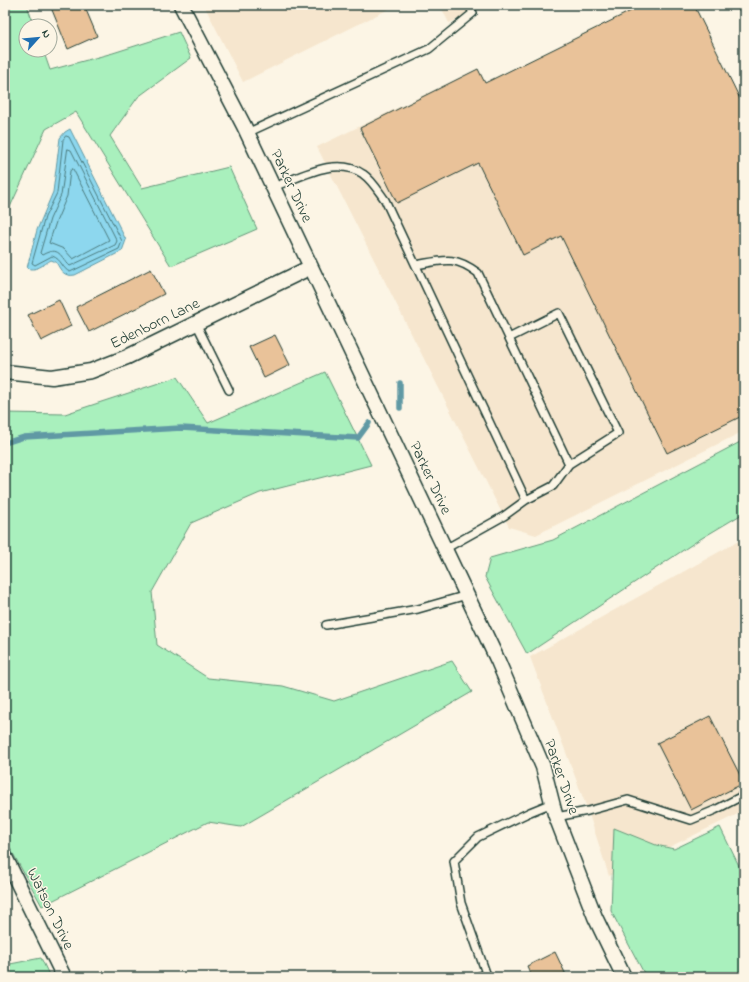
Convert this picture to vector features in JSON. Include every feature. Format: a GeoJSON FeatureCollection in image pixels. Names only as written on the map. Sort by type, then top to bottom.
{"type":"FeatureCollection","features":[{"type":"Feature","properties":{"kind":"street","name":"Parker Drive"},"geometry":{"type":"LineString","coordinates":[[181,5],[247,133],[498,661],[540,760],[556,817],[595,917],[624,977]]}},
{"type":"Feature","properties":{"kind":"street","name":"Edenborn Lane"},"geometry":{"type":"LineString","coordinates":[[5,372],[52,377],[92,372],[127,357],[311,266]]}},
{"type":"Feature","properties":{"kind":"street","name":"Watson Drive"},"geometry":{"type":"LineString","coordinates":[[5,857],[64,977]]}},
{"type":"Feature","properties":{"kind":"lane"},"geometry":{"type":"LineString","coordinates":[[247,133],[429,49],[473,13],[469,5]]}},
{"type":"Feature","properties":{"kind":"lane"},"geometry":{"type":"LineString","coordinates":[[273,187],[326,168],[344,166],[363,174],[385,200],[526,500]]}},
{"type":"Feature","properties":{"kind":"lane"},"geometry":{"type":"LineString","coordinates":[[416,265],[448,259],[466,264],[478,273],[570,464]]}},
{"type":"Feature","properties":{"kind":"lane"},"geometry":{"type":"LineString","coordinates":[[445,549],[504,516],[526,500],[553,486],[570,464],[618,433],[559,314],[510,338]]}},
{"type":"Feature","properties":{"kind":"lane"},"geometry":{"type":"LineString","coordinates":[[196,323],[229,390]]}},
{"type":"Feature","properties":{"kind":"lane"},"geometry":{"type":"LineString","coordinates":[[326,625],[418,609],[467,595]]}},
{"type":"Feature","properties":{"kind":"lane"},"geometry":{"type":"LineString","coordinates":[[556,817],[588,811],[628,800],[691,820],[744,795]]}},
{"type":"Feature","properties":{"kind":"lane"},"geometry":{"type":"LineString","coordinates":[[478,977],[488,975],[461,903],[454,861],[478,837],[552,803]]}},
{"type":"Feature","properties":{"kind":"shaded area"},"geometry":{"type":"Polygon","coordinates":[[[204,5],[394,5],[395,6],[243,82],[204,5]]]}},
{"type":"Feature","properties":{"kind":"shaded area"},"geometry":{"type":"Polygon","coordinates":[[[440,5],[490,5],[449,23],[440,5]]]}},
{"type":"Feature","properties":{"kind":"shaded area"},"geometry":{"type":"Polygon","coordinates":[[[643,5],[694,5],[744,107],[744,431],[536,535],[509,527],[317,147],[478,69],[485,83],[643,5]]]}},
{"type":"Feature","properties":{"kind":"shaded area"},"geometry":{"type":"Polygon","coordinates":[[[744,538],[744,811],[609,876],[588,811],[530,657],[744,538]]]}},
{"type":"Feature","properties":{"kind":"green space"},"geometry":{"type":"Polygon","coordinates":[[[5,5],[27,5],[31,18],[18,18],[18,58],[46,58],[50,70],[113,53],[179,32],[191,58],[138,97],[110,136],[142,188],[229,167],[257,229],[171,266],[76,112],[46,129],[5,218],[5,5]]]}},
{"type":"Feature","properties":{"kind":"green space"},"geometry":{"type":"Polygon","coordinates":[[[325,372],[371,465],[260,493],[191,523],[152,592],[157,645],[208,678],[283,686],[334,701],[452,661],[472,692],[241,827],[208,822],[42,906],[5,839],[5,413],[65,414],[177,377],[208,423],[325,372]]]}},
{"type":"Feature","properties":{"kind":"green space"},"geometry":{"type":"Polygon","coordinates":[[[744,440],[744,513],[697,541],[527,654],[485,577],[490,558],[553,540],[744,440]]]}},
{"type":"Feature","properties":{"kind":"green space"},"geometry":{"type":"Polygon","coordinates":[[[720,827],[744,876],[744,977],[646,977],[611,911],[614,828],[656,845],[674,849],[720,827]]]}},
{"type":"Feature","properties":{"kind":"green space"},"geometry":{"type":"Polygon","coordinates":[[[41,958],[50,977],[5,977],[5,965],[41,958]]]}},
{"type":"Feature","properties":{"kind":"water"},"geometry":{"type":"Polygon","coordinates":[[[70,129],[126,240],[122,251],[75,275],[63,273],[56,262],[51,260],[34,269],[27,268],[37,230],[53,192],[60,138],[70,129]]]}},
{"type":"Feature","properties":{"kind":"building"},"geometry":{"type":"Polygon","coordinates":[[[50,5],[84,5],[97,36],[68,49],[58,25],[58,18],[55,18],[50,5]]]}},
{"type":"Feature","properties":{"kind":"building"},"geometry":{"type":"Polygon","coordinates":[[[643,5],[694,5],[744,107],[744,415],[667,453],[561,236],[523,255],[478,163],[397,203],[360,128],[478,69],[485,83],[643,5]]]}},
{"type":"Feature","properties":{"kind":"building"},"geometry":{"type":"Polygon","coordinates":[[[151,269],[164,294],[89,332],[76,307],[151,269]]]}},
{"type":"Feature","properties":{"kind":"building"},"geometry":{"type":"Polygon","coordinates":[[[59,300],[71,326],[41,341],[28,315],[59,300]]]}},
{"type":"Feature","properties":{"kind":"building"},"geometry":{"type":"Polygon","coordinates":[[[275,335],[290,365],[264,378],[249,347],[275,335]]]}},
{"type":"Feature","properties":{"kind":"building"},"geometry":{"type":"Polygon","coordinates":[[[710,716],[744,783],[691,810],[657,743],[710,716]]]}},
{"type":"Feature","properties":{"kind":"building"},"geometry":{"type":"Polygon","coordinates":[[[555,952],[567,977],[532,977],[527,966],[555,952]]]}},
{"type":"Feature","properties":{"kind":"waterway"},"geometry":{"type":"LineString","coordinates":[[400,383],[400,408]]}},
{"type":"Feature","properties":{"kind":"waterway"},"geometry":{"type":"LineString","coordinates":[[5,443],[24,437],[181,428],[358,438],[369,423]]}}]}
